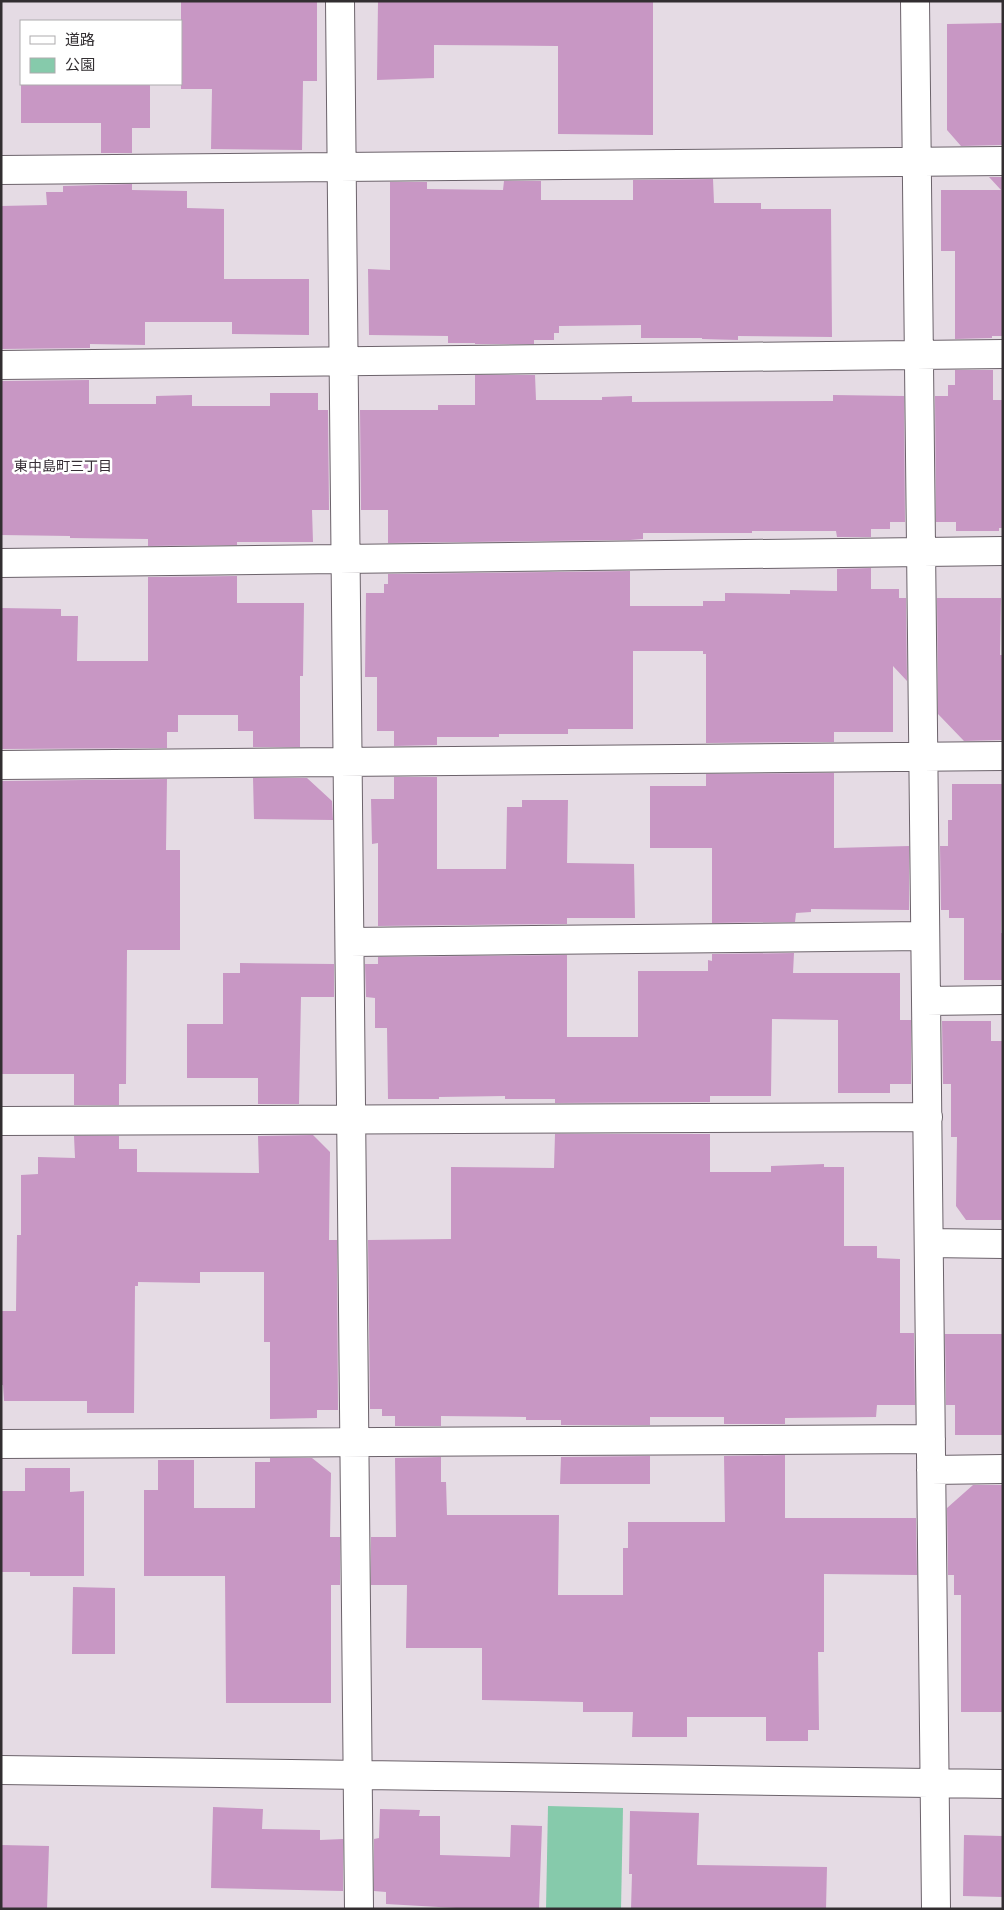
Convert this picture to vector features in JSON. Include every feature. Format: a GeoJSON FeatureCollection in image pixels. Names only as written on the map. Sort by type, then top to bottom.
{"type":"FeatureCollection","features":[{"type":"Feature","properties":{"kind":"street"},"geometry":{"type":"LineString","coordinates":[[340,1],[359,1909]]}},
{"type":"Feature","properties":{"kind":"street"},"geometry":{"type":"LineString","coordinates":[[915,1],[936,1909]]}},
{"type":"Feature","properties":{"kind":"street"},"geometry":{"type":"LineString","coordinates":[[1,170],[1003,161]]}},
{"type":"Feature","properties":{"kind":"street"},"geometry":{"type":"LineString","coordinates":[[1,365],[1003,354]]}},
{"type":"Feature","properties":{"kind":"street"},"geometry":{"type":"LineString","coordinates":[[1,563],[1003,551]]}},
{"type":"Feature","properties":{"kind":"street"},"geometry":{"type":"LineString","coordinates":[[1,765],[1003,756]]}},
{"type":"Feature","properties":{"kind":"street"},"geometry":{"type":"LineString","coordinates":[[350,942],[925,936]]}},
{"type":"Feature","properties":{"kind":"street"},"geometry":{"type":"LineString","coordinates":[[926,1001],[1003,1000]]}},
{"type":"Feature","properties":{"kind":"street"},"geometry":{"type":"LineString","coordinates":[[1,1122],[928,1117]]}},
{"type":"Feature","properties":{"kind":"street"},"geometry":{"type":"LineString","coordinates":[[929,1243],[1003,1244]]}},
{"type":"Feature","properties":{"kind":"street"},"geometry":{"type":"LineString","coordinates":[[1,1444],[931,1439]]}},
{"type":"Feature","properties":{"kind":"street"},"geometry":{"type":"LineString","coordinates":[[931,1470],[1003,1469]]}},
{"type":"Feature","properties":{"kind":"street"},"geometry":{"type":"LineString","coordinates":[[1,1770],[1003,1784]]}},
{"type":"Feature","properties":{"kind":"green space"},"geometry":{"type":"Polygon","coordinates":[[[548,1806],[623,1808],[621,1909],[546,1909],[548,1806]]]}},
{"type":"Feature","properties":{"kind":"building"},"geometry":{"type":"Polygon","coordinates":[[[181,1],[317,1],[317,81],[303,81],[302,150],[211,149],[212,89],[181,89],[181,1]]]}},
{"type":"Feature","properties":{"kind":"building"},"geometry":{"type":"Polygon","coordinates":[[[378,1],[653,1],[653,135],[558,134],[558,46],[434,45],[434,78],[377,80],[378,1]]]}},
{"type":"Feature","properties":{"kind":"building"},"geometry":{"type":"Polygon","coordinates":[[[1003,23],[1002,145],[961,146],[947,130],[947,24],[1003,23]]]}},
{"type":"Feature","properties":{"kind":"building"},"geometry":{"type":"Polygon","coordinates":[[[21,85],[150,85],[150,128],[132,128],[132,153],[101,153],[101,123],[21,123],[21,85]]]}},
{"type":"Feature","properties":{"kind":"building"},"geometry":{"type":"Polygon","coordinates":[[[989,177],[1002,177],[1003,336],[955,339],[955,251],[941,251],[941,190],[1001,190],[989,177]]]}},
{"type":"Feature","properties":{"kind":"building"},"geometry":{"type":"Polygon","coordinates":[[[713,179],[714,203],[761,203],[761,209],[831,209],[832,337],[738,336],[738,340],[641,338],[641,325],[559,326],[559,333],[554,333],[554,340],[534,340],[534,344],[448,343],[448,336],[369,335],[368,269],[390,270],[390,182],[427,182],[427,189],[503,190],[504,181],[541,181],[541,200],[633,200],[633,180],[713,179]]]}},
{"type":"Feature","properties":{"kind":"building"},"geometry":{"type":"Polygon","coordinates":[[[132,184],[132,190],[187,191],[187,208],[224,209],[224,279],[309,279],[309,335],[232,334],[232,322],[145,322],[145,345],[90,344],[90,348],[1,349],[1,206],[47,205],[46,192],[63,192],[63,186],[132,184]]]}},
{"type":"Feature","properties":{"kind":"building"},"geometry":{"type":"Polygon","coordinates":[[[955,370],[993,370],[993,400],[1003,400],[1003,528],[999,528],[999,531],[956,531],[956,522],[936,522],[935,396],[948,396],[948,385],[955,385],[955,370]]]}},
{"type":"Feature","properties":{"kind":"building"},"geometry":{"type":"Polygon","coordinates":[[[475,375],[535,375],[536,400],[602,400],[602,397],[632,396],[632,402],[833,401],[833,395],[904,396],[905,522],[890,522],[890,529],[871,529],[871,537],[837,537],[836,531],[752,531],[752,533],[643,533],[643,539],[630,540],[388,543],[388,510],[361,510],[360,410],[438,410],[438,405],[475,405],[475,375]]]}},
{"type":"Feature","properties":{"kind":"building"},"geometry":{"type":"Polygon","coordinates":[[[89,380],[89,404],[156,404],[156,396],[192,395],[192,406],[270,406],[270,393],[318,393],[318,410],[328,410],[329,510],[312,510],[313,542],[237,542],[237,545],[148,546],[148,539],[1,535],[1,381],[89,380]]]}},
{"type":"Feature","properties":{"kind":"building"},"geometry":{"type":"Polygon","coordinates":[[[871,568],[871,589],[899,589],[899,598],[906,598],[907,681],[893,666],[893,732],[834,732],[834,742],[706,743],[706,654],[703,654],[703,651],[633,651],[633,729],[568,729],[568,734],[499,734],[499,737],[437,737],[437,745],[394,746],[394,731],[377,731],[377,677],[365,677],[366,593],[384,593],[384,584],[388,584],[388,574],[630,571],[630,606],[703,606],[703,601],[725,601],[725,593],[790,594],[790,590],[837,591],[837,569],[871,568]]]}},
{"type":"Feature","properties":{"kind":"building"},"geometry":{"type":"Polygon","coordinates":[[[237,576],[237,603],[304,603],[303,676],[300,676],[300,747],[253,747],[253,731],[238,731],[238,715],[178,715],[178,732],[167,732],[167,748],[1,749],[1,608],[61,609],[61,616],[78,616],[77,661],[148,661],[148,577],[237,576]]]}},
{"type":"Feature","properties":{"kind":"building"},"geometry":{"type":"Polygon","coordinates":[[[937,598],[1001,598],[1000,655],[1003,655],[1003,740],[964,741],[938,714],[937,598]]]}},
{"type":"Feature","properties":{"kind":"building"},"geometry":{"type":"Polygon","coordinates":[[[834,773],[834,848],[909,846],[909,910],[811,909],[811,912],[796,913],[795,922],[712,923],[712,848],[650,848],[650,786],[706,786],[706,774],[834,773]]]}},
{"type":"Feature","properties":{"kind":"building"},"geometry":{"type":"Polygon","coordinates":[[[394,777],[437,777],[437,869],[506,869],[507,807],[522,807],[522,800],[568,800],[567,863],[634,864],[635,918],[567,918],[567,924],[378,926],[378,843],[372,844],[371,799],[394,799],[394,777]]]}},
{"type":"Feature","properties":{"kind":"building"},"geometry":{"type":"Polygon","coordinates":[[[253,778],[307,778],[332,801],[333,820],[254,819],[253,778]]]}},
{"type":"Feature","properties":{"kind":"building"},"geometry":{"type":"Polygon","coordinates":[[[167,779],[166,850],[180,850],[180,950],[127,950],[126,1084],[119,1084],[119,1105],[74,1105],[74,1074],[1,1074],[1,781],[167,779]]]}},
{"type":"Feature","properties":{"kind":"building"},"geometry":{"type":"Polygon","coordinates":[[[952,784],[1003,784],[1001,933],[1003,933],[1003,980],[964,980],[964,918],[949,918],[949,910],[941,910],[940,846],[948,846],[948,820],[952,820],[952,784]]]}},
{"type":"Feature","properties":{"kind":"building"},"geometry":{"type":"Polygon","coordinates":[[[794,953],[793,973],[900,973],[900,1020],[911,1020],[911,1084],[890,1084],[890,1093],[838,1093],[838,1020],[772,1019],[771,1096],[710,1096],[710,1102],[555,1103],[555,1099],[505,1099],[505,1096],[388,1099],[387,1028],[375,1028],[375,998],[366,997],[365,964],[378,964],[378,957],[567,955],[567,1037],[638,1037],[638,971],[708,971],[708,960],[712,961],[712,954],[794,953]]]}},
{"type":"Feature","properties":{"kind":"building"},"geometry":{"type":"Polygon","coordinates":[[[240,963],[334,964],[334,997],[301,997],[299,1104],[258,1104],[258,1078],[187,1078],[187,1024],[223,1024],[223,973],[240,973],[240,963]]]}},
{"type":"Feature","properties":{"kind":"building"},"geometry":{"type":"Polygon","coordinates":[[[942,1021],[991,1021],[991,1041],[1003,1041],[1003,1220],[966,1220],[956,1206],[957,1137],[951,1137],[951,1084],[943,1084],[942,1021]]]}},
{"type":"Feature","properties":{"kind":"building"},"geometry":{"type":"Polygon","coordinates":[[[555,1134],[710,1134],[710,1172],[771,1172],[771,1166],[824,1164],[824,1167],[844,1167],[844,1246],[877,1246],[877,1258],[900,1259],[900,1333],[914,1333],[915,1405],[877,1405],[876,1417],[785,1418],[785,1424],[724,1424],[724,1417],[650,1417],[650,1425],[561,1425],[561,1420],[526,1420],[526,1417],[441,1416],[441,1426],[395,1426],[395,1416],[382,1416],[382,1409],[370,1409],[368,1240],[451,1239],[451,1167],[554,1168],[555,1134]]]}},
{"type":"Feature","properties":{"kind":"building"},"geometry":{"type":"Polygon","coordinates":[[[313,1135],[330,1152],[329,1240],[337,1240],[338,1410],[317,1410],[317,1418],[270,1419],[270,1342],[264,1342],[264,1272],[200,1272],[200,1283],[138,1282],[138,1286],[135,1286],[134,1413],[87,1413],[87,1401],[4,1401],[3,1385],[1,1385],[1,1311],[16,1311],[17,1235],[21,1235],[21,1175],[38,1174],[38,1157],[75,1158],[74,1136],[119,1136],[119,1149],[137,1149],[137,1172],[259,1173],[258,1136],[313,1135]]]}},
{"type":"Feature","properties":{"kind":"building"},"geometry":{"type":"Polygon","coordinates":[[[945,1334],[1003,1334],[1003,1435],[955,1435],[955,1405],[946,1405],[945,1334]]]}},
{"type":"Feature","properties":{"kind":"building"},"geometry":{"type":"Polygon","coordinates":[[[785,1455],[785,1518],[916,1518],[917,1575],[824,1574],[824,1652],[818,1652],[819,1730],[808,1730],[808,1741],[766,1741],[766,1717],[687,1717],[687,1737],[632,1737],[633,1712],[583,1712],[583,1702],[482,1700],[482,1648],[406,1648],[407,1585],[371,1585],[371,1537],[396,1537],[395,1458],[441,1457],[441,1482],[446,1482],[447,1515],[559,1515],[558,1595],[623,1595],[623,1548],[628,1548],[628,1522],[725,1522],[724,1456],[785,1455]]]}},
{"type":"Feature","properties":{"kind":"building"},"geometry":{"type":"Polygon","coordinates":[[[650,1456],[650,1484],[560,1484],[561,1457],[650,1456]]]}},
{"type":"Feature","properties":{"kind":"building"},"geometry":{"type":"Polygon","coordinates":[[[270,1458],[312,1458],[331,1473],[330,1537],[340,1537],[340,1585],[331,1585],[331,1703],[226,1703],[225,1576],[144,1576],[144,1490],[158,1490],[158,1460],[194,1460],[194,1508],[255,1508],[255,1462],[270,1462],[270,1458]]]}},
{"type":"Feature","properties":{"kind":"building"},"geometry":{"type":"Polygon","coordinates":[[[25,1468],[70,1468],[70,1492],[84,1491],[84,1576],[30,1576],[30,1572],[1,1572],[1,1491],[25,1491],[25,1468]]]}},
{"type":"Feature","properties":{"kind":"building"},"geometry":{"type":"Polygon","coordinates":[[[973,1485],[1003,1485],[1003,1712],[961,1712],[961,1595],[954,1595],[954,1575],[948,1575],[947,1508],[973,1485]]]}},
{"type":"Feature","properties":{"kind":"building"},"geometry":{"type":"Polygon","coordinates":[[[73,1587],[115,1588],[115,1654],[72,1654],[73,1587]]]}},
{"type":"Feature","properties":{"kind":"building"},"geometry":{"type":"Polygon","coordinates":[[[213,1807],[263,1809],[262,1829],[320,1830],[320,1840],[343,1839],[343,1891],[211,1888],[213,1807]]]}},
{"type":"Feature","properties":{"kind":"building"},"geometry":{"type":"Polygon","coordinates":[[[380,1809],[420,1810],[419,1816],[440,1816],[440,1855],[510,1857],[511,1825],[542,1826],[539,1909],[474,1909],[386,1904],[386,1892],[374,1891],[374,1839],[379,1838],[380,1809]]]}},
{"type":"Feature","properties":{"kind":"building"},"geometry":{"type":"Polygon","coordinates":[[[630,1811],[699,1813],[697,1865],[827,1867],[826,1909],[631,1909],[632,1874],[629,1874],[630,1811]]]}},
{"type":"Feature","properties":{"kind":"building"},"geometry":{"type":"Polygon","coordinates":[[[964,1835],[1003,1836],[1003,1897],[963,1896],[964,1835]]]}},
{"type":"Feature","properties":{"kind":"building"},"geometry":{"type":"Polygon","coordinates":[[[1,1845],[49,1846],[47,1909],[1,1909],[1,1845]]]}},
{"type":"Feature","properties":{"kind":"district","name":"東中島町三丁目"},"geometry":{"type":"Point","coordinates":[63,466]}}]}
